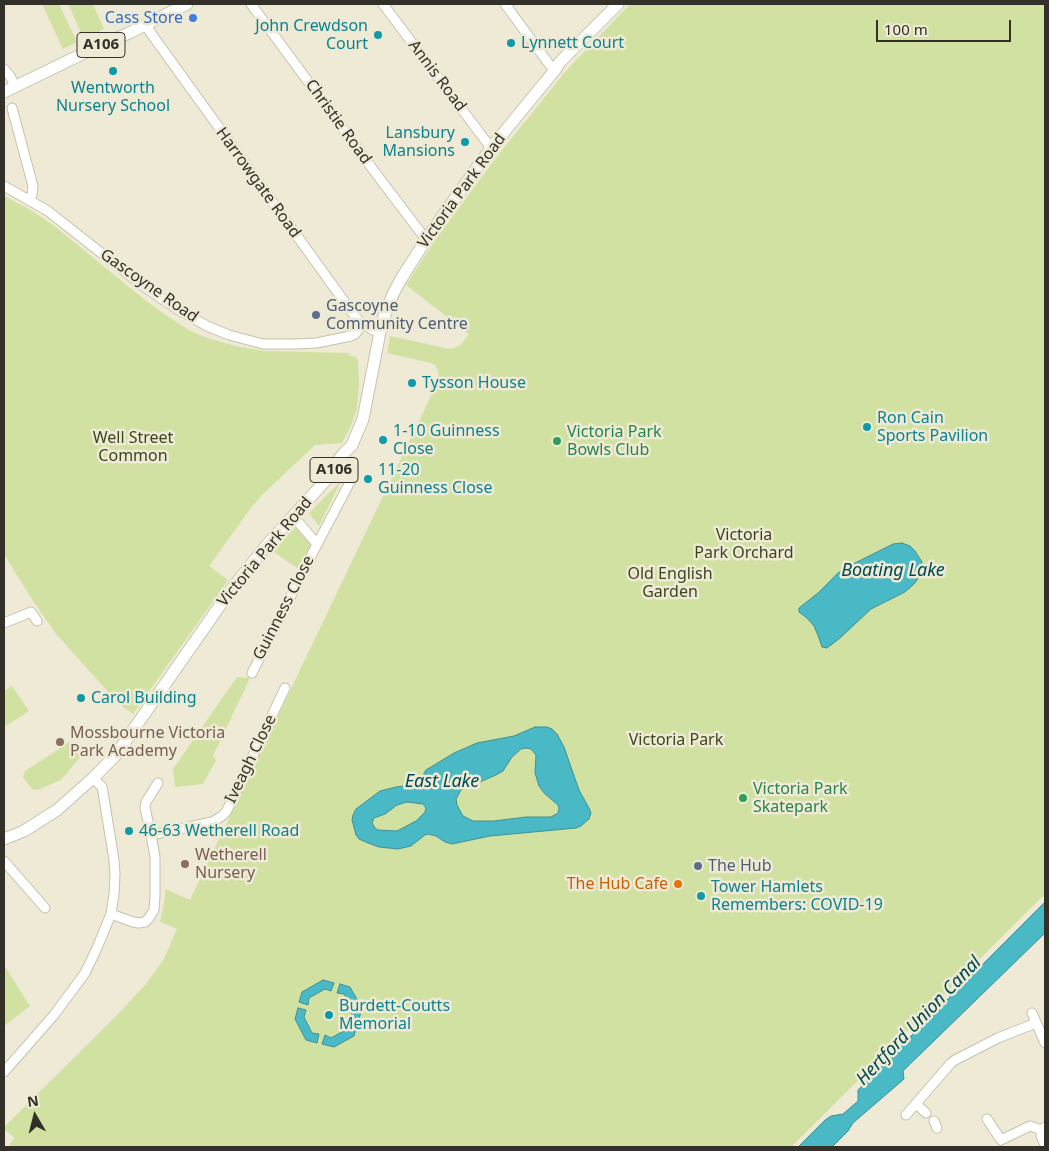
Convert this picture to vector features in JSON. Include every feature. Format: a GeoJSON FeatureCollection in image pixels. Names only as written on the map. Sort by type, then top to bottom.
{"type":"FeatureCollection","features":[{"type":"Feature","properties":{"kind":"main road","name":"A106"},"geometry":{"type":"LineString","coordinates":[[4,92],[187,4]]}},
{"type":"Feature","properties":{"kind":"main road","name":"Victoria Park Road"},"geometry":{"type":"LineString","coordinates":[[4,839],[24,831],[56,810],[117,754],[230,591],[266,546],[336,469],[336,465],[344,452],[352,445],[363,419],[380,332],[393,294],[401,279],[427,238],[491,148],[560,62],[618,4]]}},
{"type":"Feature","properties":{"kind":"street","name":"Christie Road"},"geometry":{"type":"LineString","coordinates":[[252,4],[371,167],[421,233],[427,238]]}},
{"type":"Feature","properties":{"kind":"street","name":"Annis Road"},"geometry":{"type":"LineString","coordinates":[[383,4],[491,148]]}},
{"type":"Feature","properties":{"kind":"street"},"geometry":{"type":"LineString","coordinates":[[505,4],[550,66],[555,70]]}},
{"type":"Feature","properties":{"kind":"street","name":"Harrowgate Road"},"geometry":{"type":"LineString","coordinates":[[144,25],[354,315],[364,325],[380,332]]}},
{"type":"Feature","properties":{"kind":"street"},"geometry":{"type":"LineString","coordinates":[[5,70],[15,86]]}},
{"type":"Feature","properties":{"kind":"street"},"geometry":{"type":"LineString","coordinates":[[12,108],[33,186],[32,195],[29,200]]}},
{"type":"Feature","properties":{"kind":"street","name":"Gascoyne Road"},"geometry":{"type":"LineString","coordinates":[[4,186],[48,211],[143,286],[177,309],[207,326],[229,335],[270,344],[316,343],[351,336],[364,325]]}},
{"type":"Feature","properties":{"kind":"street","name":"Guinness Close"},"geometry":{"type":"LineString","coordinates":[[252,673],[350,482]]}},
{"type":"Feature","properties":{"kind":"street","name":"Guinness Close"},"geometry":{"type":"LineString","coordinates":[[293,516],[318,544]]}},
{"type":"Feature","properties":{"kind":"street"},"geometry":{"type":"LineString","coordinates":[[4,623],[31,612],[37,621]]}},
{"type":"Feature","properties":{"kind":"street","name":"Iveagh Close"},"geometry":{"type":"LineString","coordinates":[[151,834],[212,822],[226,812],[285,688]]}},
{"type":"Feature","properties":{"kind":"street"},"geometry":{"type":"LineString","coordinates":[[4,1072],[54,1015],[85,973],[111,914],[114,894],[114,860],[102,787],[93,778]]}},
{"type":"Feature","properties":{"kind":"street"},"geometry":{"type":"LineString","coordinates":[[111,914],[139,923],[145,922],[152,914],[155,905],[155,857],[145,808],[146,802],[158,783]]}},
{"type":"Feature","properties":{"kind":"street"},"geometry":{"type":"LineString","coordinates":[[4,862],[45,908]]}},
{"type":"Feature","properties":{"kind":"street"},"geometry":{"type":"LineString","coordinates":[[1032,1013],[1045,1043]]}},
{"type":"Feature","properties":{"kind":"street"},"geometry":{"type":"LineString","coordinates":[[906,1115],[955,1060],[1036,1023]]}},
{"type":"Feature","properties":{"kind":"street"},"geometry":{"type":"LineString","coordinates":[[916,1104],[926,1113]]}},
{"type":"Feature","properties":{"kind":"street"},"geometry":{"type":"LineString","coordinates":[[987,1120],[1001,1140],[1030,1126],[1044,1128],[1041,1136],[1045,1145]]}},
{"type":"Feature","properties":{"kind":"green space"},"geometry":{"type":"Polygon","coordinates":[[[42,4],[59,4],[77,42],[63,49],[42,4]]]}},
{"type":"Feature","properties":{"kind":"green space"},"geometry":{"type":"Polygon","coordinates":[[[68,4],[93,4],[104,29],[84,39],[68,4]]]}},
{"type":"Feature","properties":{"kind":"green space","name":"Victoria Park"},"geometry":{"type":"Polygon","coordinates":[[[630,4],[1045,4],[1045,894],[791,1147],[9,1147],[15,1138],[4,1127],[118,1014],[146,984],[164,959],[177,929],[160,922],[165,889],[190,900],[439,379],[436,366],[431,363],[387,353],[390,336],[450,349],[460,346],[469,334],[406,285],[434,242],[498,155],[565,72],[630,4]]]}},
{"type":"Feature","properties":{"kind":"green space","name":"Well Street Common"},"geometry":{"type":"Polygon","coordinates":[[[4,196],[29,209],[53,225],[145,300],[190,331],[210,339],[240,347],[265,351],[349,353],[349,355],[356,357],[358,361],[357,409],[342,443],[315,445],[262,495],[250,509],[209,566],[228,580],[133,714],[119,704],[57,635],[4,554],[4,196]]]}},
{"type":"Feature","properties":{"kind":"green space"},"geometry":{"type":"Polygon","coordinates":[[[341,481],[319,526],[309,513],[341,481]]]}},
{"type":"Feature","properties":{"kind":"green space"},"geometry":{"type":"Polygon","coordinates":[[[297,526],[314,544],[300,570],[274,552],[297,526]]]}},
{"type":"Feature","properties":{"kind":"green space"},"geometry":{"type":"Polygon","coordinates":[[[237,677],[250,678],[213,756],[216,760],[203,784],[175,787],[173,769],[237,677]]]}},
{"type":"Feature","properties":{"kind":"green space"},"geometry":{"type":"Polygon","coordinates":[[[12,686],[29,711],[6,726],[4,722],[4,691],[12,686]]]}},
{"type":"Feature","properties":{"kind":"green space"},"geometry":{"type":"Polygon","coordinates":[[[71,741],[75,742],[81,751],[81,756],[61,780],[37,790],[31,788],[23,777],[25,771],[71,741]]]}},
{"type":"Feature","properties":{"kind":"green space"},"geometry":{"type":"Polygon","coordinates":[[[4,965],[30,1006],[4,1026],[4,965]]]}},
{"type":"Feature","properties":{"kind":"water","name":"Boating Lake"},"geometry":{"type":"Polygon","coordinates":[[[902,543],[910,546],[922,562],[921,573],[915,583],[905,592],[871,609],[827,648],[822,647],[814,626],[799,612],[799,608],[847,567],[893,544],[902,543]]]}},
{"type":"Feature","properties":{"kind":"water","name":"East Lake"},"geometry":{"type":"Polygon","coordinates":[[[535,727],[547,727],[557,734],[564,747],[579,790],[591,813],[589,819],[581,826],[490,836],[452,844],[428,834],[411,846],[398,849],[379,847],[359,839],[356,835],[352,820],[356,809],[380,791],[419,784],[422,782],[426,770],[454,753],[477,743],[514,736],[535,727]],[[521,749],[512,757],[503,771],[461,790],[456,799],[463,816],[473,821],[494,821],[526,817],[551,817],[558,813],[558,805],[539,786],[535,773],[536,755],[531,749],[521,749]],[[407,802],[397,805],[385,814],[374,818],[372,823],[375,828],[378,830],[397,831],[416,821],[425,812],[426,808],[423,804],[407,802]]]}},
{"type":"Feature","properties":{"kind":"water"},"geometry":{"type":"Polygon","coordinates":[[[1045,902],[1045,933],[903,1071],[904,1079],[853,1123],[848,1131],[832,1147],[798,1147],[825,1120],[831,1116],[843,1114],[858,1101],[858,1090],[1045,902]]]}},
{"type":"Feature","properties":{"kind":"water"},"geometry":{"type":"Polygon","coordinates":[[[323,980],[334,983],[331,991],[325,989],[309,998],[308,1005],[299,1002],[302,992],[323,980]]]}},
{"type":"Feature","properties":{"kind":"water"},"geometry":{"type":"Polygon","coordinates":[[[340,984],[350,987],[362,1008],[359,1019],[350,1017],[353,1010],[344,994],[337,993],[340,984]]]}},
{"type":"Feature","properties":{"kind":"water"},"geometry":{"type":"Polygon","coordinates":[[[298,1008],[306,1010],[304,1017],[312,1033],[319,1034],[317,1043],[306,1040],[295,1019],[298,1008]]]}},
{"type":"Feature","properties":{"kind":"water"},"geometry":{"type":"Polygon","coordinates":[[[348,1022],[357,1025],[354,1036],[334,1047],[322,1044],[325,1035],[331,1038],[347,1029],[348,1022]]]}},
{"type":"Feature","properties":{"kind":"place","name":"Cass Store"},"geometry":{"type":"Point","coordinates":[193,18]}},
{"type":"Feature","properties":{"kind":"place","name":"John Crewdson Court"},"geometry":{"type":"Point","coordinates":[378,35]}},
{"type":"Feature","properties":{"kind":"place","name":"Lynnett Court"},"geometry":{"type":"Point","coordinates":[511,43]}},
{"type":"Feature","properties":{"kind":"place","name":"Wentworth Nursery School"},"geometry":{"type":"Point","coordinates":[113,71]}},
{"type":"Feature","properties":{"kind":"place","name":"Lansbury Mansions"},"geometry":{"type":"Point","coordinates":[465,142]}},
{"type":"Feature","properties":{"kind":"place","name":"Gascoyne Community Centre"},"geometry":{"type":"Point","coordinates":[316,315]}},
{"type":"Feature","properties":{"kind":"place","name":"Tysson House"},"geometry":{"type":"Point","coordinates":[412,383]}},
{"type":"Feature","properties":{"kind":"place","name":"Ron Cain Sports Pavilion"},"geometry":{"type":"Point","coordinates":[867,427]}},
{"type":"Feature","properties":{"kind":"place","name":"1-10 Guinness Close"},"geometry":{"type":"Point","coordinates":[383,440]}},
{"type":"Feature","properties":{"kind":"place","name":"Victoria Park Bowls Club"},"geometry":{"type":"Point","coordinates":[557,441]}},
{"type":"Feature","properties":{"kind":"place","name":"11-20 Guinness Close"},"geometry":{"type":"Point","coordinates":[368,479]}},
{"type":"Feature","properties":{"kind":"place","name":"Carol Building"},"geometry":{"type":"Point","coordinates":[81,698]}},
{"type":"Feature","properties":{"kind":"place","name":"Mossbourne Victoria Park Academy"},"geometry":{"type":"Point","coordinates":[60,742]}},
{"type":"Feature","properties":{"kind":"place","name":"Victoria Park Skatepark"},"geometry":{"type":"Point","coordinates":[743,798]}},
{"type":"Feature","properties":{"kind":"place","name":"46-63 Wetherell Road"},"geometry":{"type":"Point","coordinates":[129,831]}},
{"type":"Feature","properties":{"kind":"place","name":"Wetherell Nursery"},"geometry":{"type":"Point","coordinates":[185,864]}},
{"type":"Feature","properties":{"kind":"place","name":"The Hub"},"geometry":{"type":"Point","coordinates":[698,866]}},
{"type":"Feature","properties":{"kind":"place","name":"The Hub Cafe"},"geometry":{"type":"Point","coordinates":[678,884]}},
{"type":"Feature","properties":{"kind":"place","name":"Tower Hamlets Remembers: COVID-19"},"geometry":{"type":"Point","coordinates":[701,896]}},
{"type":"Feature","properties":{"kind":"place","name":"Burdett-Coutts Memorial"},"geometry":{"type":"Point","coordinates":[329,1015]}},
{"type":"Feature","properties":{"kind":"park label","name":"Victoria Park Orchard"},"geometry":{"type":"Point","coordinates":[744,544]}},
{"type":"Feature","properties":{"kind":"park label","name":"Old English Garden"},"geometry":{"type":"Point","coordinates":[670,583]}},
{"type":"Feature","properties":{"kind":"water label","name":"Hertford Union Canal"},"geometry":{"type":"Point","coordinates":[919,1021]}}]}
